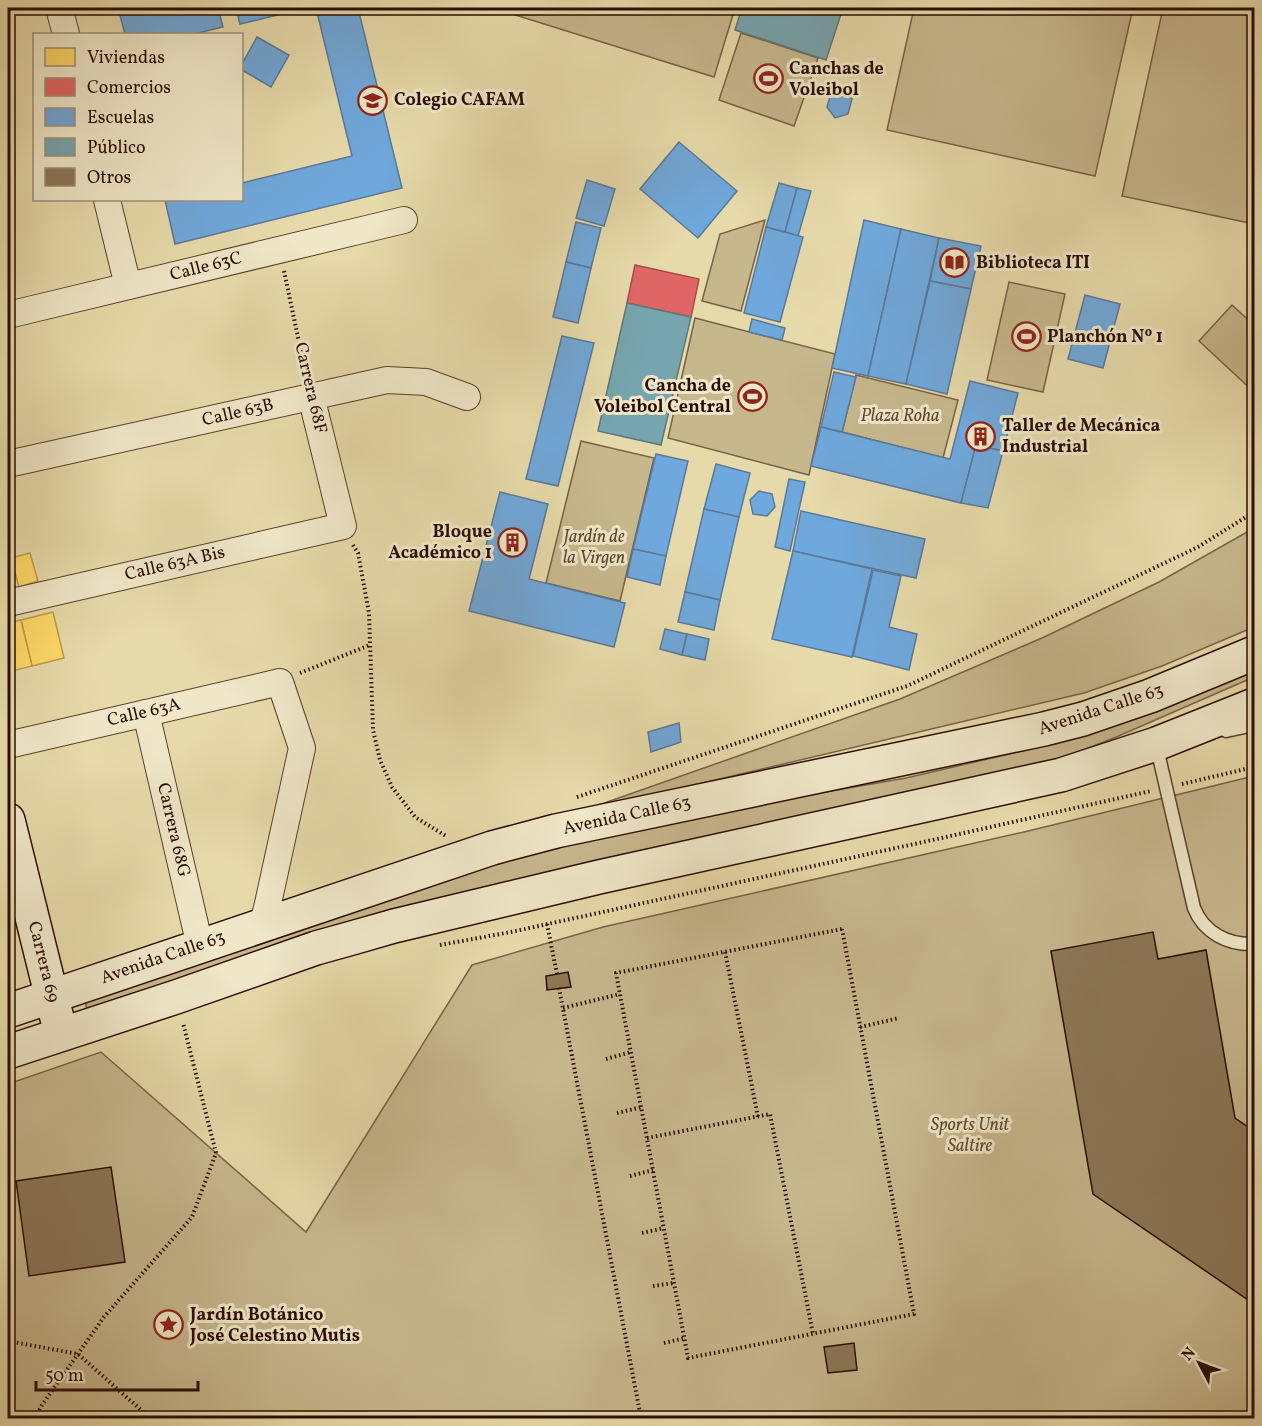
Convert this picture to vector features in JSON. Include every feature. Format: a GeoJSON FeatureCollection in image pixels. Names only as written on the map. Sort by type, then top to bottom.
{"type":"FeatureCollection","features":[{"type":"Feature","properties":{"kind":"main road","name":"Avenida Calle 63"},"geometry":{"type":"LineString","coordinates":[[8,1011],[526,838],[1044,729],[1083,719],[1150,696],[1254,653]]}},
{"type":"Feature","properties":{"kind":"main road"},"geometry":{"type":"LineString","coordinates":[[8,1052],[316,948],[599,878],[1061,775],[1156,744],[1254,705]]}},
{"type":"Feature","properties":{"kind":"main road","name":"Carrera 69"},"geometry":{"type":"LineString","coordinates":[[8,820],[61,1034]]}},
{"type":"Feature","properties":{"kind":"street"},"geometry":{"type":"LineString","coordinates":[[59,8],[66,33]]}},
{"type":"Feature","properties":{"kind":"street"},"geometry":{"type":"LineString","coordinates":[[107,201],[128,286]]}},
{"type":"Feature","properties":{"kind":"street","name":"Calle 63C"},"geometry":{"type":"LineString","coordinates":[[8,315],[404,220]]}},
{"type":"Feature","properties":{"kind":"street","name":"Calle 63B"},"geometry":{"type":"LineString","coordinates":[[8,464],[387,380],[426,382],[467,397]]}},
{"type":"Feature","properties":{"kind":"street","name":"Carrera 68F"},"geometry":{"type":"LineString","coordinates":[[311,396],[343,526]]}},
{"type":"Feature","properties":{"kind":"street","name":"Calle 63A Bis"},"geometry":{"type":"LineString","coordinates":[[8,603],[343,526]]}},
{"type":"Feature","properties":{"kind":"street"},"geometry":{"type":"LineString","coordinates":[[262,925],[302,748],[280,682]]}},
{"type":"Feature","properties":{"kind":"street","name":"Calle 63A"},"geometry":{"type":"LineString","coordinates":[[8,745],[280,682]]}},
{"type":"Feature","properties":{"kind":"street","name":"Carrera 68G"},"geometry":{"type":"LineString","coordinates":[[146,713],[200,946]]}},
{"type":"Feature","properties":{"kind":"lane"},"geometry":{"type":"LineString","coordinates":[[1254,725],[1156,744],[1197,916],[1205,926],[1224,940],[1254,944]]}},
{"type":"Feature","properties":{"kind":"path","name":"Carrera 68F"},"geometry":{"type":"LineString","coordinates":[[280,249],[311,396]]}},
{"type":"Feature","properties":{"kind":"path"},"geometry":{"type":"LineString","coordinates":[[577,797],[907,686],[1198,547],[1254,512]]}},
{"type":"Feature","properties":{"kind":"path"},"geometry":{"type":"LineString","coordinates":[[343,526],[358,554],[369,614],[373,730],[380,760],[392,787],[415,817],[455,842]]}},
{"type":"Feature","properties":{"kind":"path"},"geometry":{"type":"LineString","coordinates":[[280,682],[370,645]]}},
{"type":"Feature","properties":{"kind":"path"},"geometry":{"type":"LineString","coordinates":[[430,947],[511,932],[928,841],[1254,767]]}},
{"type":"Feature","properties":{"kind":"path"},"geometry":{"type":"LineString","coordinates":[[547,924],[557,974]]}},
{"type":"Feature","properties":{"kind":"path"},"geometry":{"type":"LineString","coordinates":[[842,929],[914,1314],[688,1358],[620,994],[616,973],[842,929]]}},
{"type":"Feature","properties":{"kind":"path"},"geometry":{"type":"LineString","coordinates":[[725,952],[758,1117]]}},
{"type":"Feature","properties":{"kind":"path"},"geometry":{"type":"LineString","coordinates":[[559,988],[641,1419]]}},
{"type":"Feature","properties":{"kind":"path"},"geometry":{"type":"LineString","coordinates":[[563,1008],[620,994]]}},
{"type":"Feature","properties":{"kind":"path"},"geometry":{"type":"LineString","coordinates":[[35,1419],[42,1405],[104,1317],[192,1217],[216,1153],[176,997]]}},
{"type":"Feature","properties":{"kind":"path"},"geometry":{"type":"LineString","coordinates":[[860,1027],[899,1018]]}},
{"type":"Feature","properties":{"kind":"path"},"geometry":{"type":"LineString","coordinates":[[606,1059],[631,1052]]}},
{"type":"Feature","properties":{"kind":"path"},"geometry":{"type":"LineString","coordinates":[[617,1113],[642,1107]]}},
{"type":"Feature","properties":{"kind":"path"},"geometry":{"type":"LineString","coordinates":[[647,1138],[770,1114],[813,1334]]}},
{"type":"Feature","properties":{"kind":"path"},"geometry":{"type":"LineString","coordinates":[[630,1176],[653,1170]]}},
{"type":"Feature","properties":{"kind":"path"},"geometry":{"type":"LineString","coordinates":[[642,1233],[664,1228]]}},
{"type":"Feature","properties":{"kind":"path"},"geometry":{"type":"LineString","coordinates":[[653,1286],[674,1282]]}},
{"type":"Feature","properties":{"kind":"path"},"geometry":{"type":"LineString","coordinates":[[664,1343],[685,1338]]}},
{"type":"Feature","properties":{"kind":"path"},"geometry":{"type":"LineString","coordinates":[[8,1341],[78,1354],[150,1419]]}},
{"type":"Feature","properties":{"kind":"green space"},"geometry":{"type":"Polygon","coordinates":[[[511,8],[735,8],[714,77],[509,13],[511,8]]]}},
{"type":"Feature","properties":{"kind":"green space"},"geometry":{"type":"Polygon","coordinates":[[[914,8],[1133,8],[1095,176],[887,130],[914,8]]]}},
{"type":"Feature","properties":{"kind":"green space"},"geometry":{"type":"Polygon","coordinates":[[[1163,8],[1254,8],[1254,224],[1122,196],[1163,8]]]}},
{"type":"Feature","properties":{"kind":"green space","name":"Canchas de Voleibol"},"geometry":{"type":"Polygon","coordinates":[[[741,33],[818,58],[794,126],[719,100],[741,33]]]}},
{"type":"Feature","properties":{"kind":"green space"},"geometry":{"type":"Polygon","coordinates":[[[765,220],[741,311],[702,301],[720,234],[765,220]]]}},
{"type":"Feature","properties":{"kind":"green space","name":"Planchón Nº 1"},"geometry":{"type":"Polygon","coordinates":[[[1009,282],[1065,294],[1043,392],[987,380],[1009,282]]]}},
{"type":"Feature","properties":{"kind":"green space"},"geometry":{"type":"Polygon","coordinates":[[[1232,305],[1254,325],[1254,392],[1199,341],[1232,305]]]}},
{"type":"Feature","properties":{"kind":"green space"},"geometry":{"type":"Polygon","coordinates":[[[695,318],[835,354],[809,475],[668,438],[695,318]]]}},
{"type":"Feature","properties":{"kind":"green space","name":"Plaza Roha"},"geometry":{"type":"Polygon","coordinates":[[[856,375],[958,400],[943,458],[842,432],[856,375]]]}},
{"type":"Feature","properties":{"kind":"green space","name":"Jardín de la Virgen"},"geometry":{"type":"Polygon","coordinates":[[[581,441],[654,458],[620,601],[546,583],[581,441]]]}},
{"type":"Feature","properties":{"kind":"green space"},"geometry":{"type":"Polygon","coordinates":[[[1254,528],[1254,627],[1162,666],[1084,693],[576,813],[900,699],[1042,638],[1159,582],[1254,528]]]}},
{"type":"Feature","properties":{"kind":"green space"},"geometry":{"type":"Polygon","coordinates":[[[1254,668],[1254,677],[1114,738],[1050,763],[88,1012],[84,999],[505,857],[698,814],[906,778],[1048,745],[1254,668]]]}},
{"type":"Feature","properties":{"kind":"green space","name":"Sports Unit Saltire"},"geometry":{"type":"Polygon","coordinates":[[[1254,776],[1254,1418],[8,1418],[8,1084],[101,1052],[306,1232],[472,965],[603,927],[1024,832],[1254,776]]]}},
{"type":"Feature","properties":{"kind":"building: Viviendas"},"geometry":{"type":"Polygon","coordinates":[[[30,553],[38,581],[19,587],[11,558],[30,553]]]}},
{"type":"Feature","properties":{"kind":"building: Viviendas"},"geometry":{"type":"Polygon","coordinates":[[[53,612],[64,658],[32,666],[21,620],[53,612]]]}},
{"type":"Feature","properties":{"kind":"building: Viviendas"},"geometry":{"type":"Polygon","coordinates":[[[21,620],[32,666],[8,672],[8,623],[21,620]]]}},
{"type":"Feature","properties":{"kind":"building: Comercios"},"geometry":{"type":"Polygon","coordinates":[[[635,265],[699,279],[691,317],[627,303],[635,265]]]}},
{"type":"Feature","properties":{"kind":"building: Escuelas"},"geometry":{"type":"Polygon","coordinates":[[[118,8],[218,8],[223,27],[198,33],[125,33],[118,8]]]}},
{"type":"Feature","properties":{"kind":"building: Escuelas"},"geometry":{"type":"Polygon","coordinates":[[[236,8],[307,8],[240,24],[236,8]]]}},
{"type":"Feature","properties":{"kind":"building: Escuelas"},"geometry":{"type":"Polygon","coordinates":[[[316,8],[358,8],[402,188],[175,244],[165,201],[243,201],[243,183],[352,156],[316,8]]]}},
{"type":"Feature","properties":{"kind":"building: Escuelas"},"geometry":{"type":"Polygon","coordinates":[[[257,37],[289,55],[271,87],[243,71],[243,62],[257,37]]]}},
{"type":"Feature","properties":{"kind":"building: Escuelas"},"geometry":{"type":"Polygon","coordinates":[[[845,89],[852,99],[848,114],[835,118],[827,107],[831,93],[845,89]]]}},
{"type":"Feature","properties":{"kind":"building: Escuelas"},"geometry":{"type":"Polygon","coordinates":[[[679,142],[737,191],[698,238],[640,189],[679,142]]]}},
{"type":"Feature","properties":{"kind":"building: Escuelas"},"geometry":{"type":"Polygon","coordinates":[[[587,180],[615,189],[604,226],[576,218],[587,180]]]}},
{"type":"Feature","properties":{"kind":"building: Escuelas"},"geometry":{"type":"Polygon","coordinates":[[[779,183],[797,188],[785,232],[766,227],[779,183]]]}},
{"type":"Feature","properties":{"kind":"building: Escuelas"},"geometry":{"type":"Polygon","coordinates":[[[797,188],[811,191],[798,236],[785,232],[797,188]]]}},
{"type":"Feature","properties":{"kind":"building: Escuelas"},"geometry":{"type":"Polygon","coordinates":[[[864,220],[901,229],[868,376],[832,368],[864,220]]]}},
{"type":"Feature","properties":{"kind":"building: Escuelas"},"geometry":{"type":"Polygon","coordinates":[[[576,222],[601,228],[591,268],[566,262],[576,222]]]}},
{"type":"Feature","properties":{"kind":"building: Escuelas"},"geometry":{"type":"Polygon","coordinates":[[[766,227],[803,237],[780,322],[744,313],[766,227]]]}},
{"type":"Feature","properties":{"kind":"building: Escuelas"},"geometry":{"type":"Polygon","coordinates":[[[901,229],[939,238],[906,384],[868,376],[901,229]]]}},
{"type":"Feature","properties":{"kind":"building: Escuelas","name":"Biblioteca ITI"},"geometry":{"type":"Polygon","coordinates":[[[939,238],[981,246],[971,289],[930,281],[939,238]]]}},
{"type":"Feature","properties":{"kind":"building: Escuelas"},"geometry":{"type":"Polygon","coordinates":[[[566,262],[591,268],[578,323],[553,317],[566,262]]]}},
{"type":"Feature","properties":{"kind":"building: Escuelas"},"geometry":{"type":"Polygon","coordinates":[[[930,281],[971,289],[947,394],[906,384],[930,281]]]}},
{"type":"Feature","properties":{"kind":"building: Escuelas"},"geometry":{"type":"Polygon","coordinates":[[[1085,295],[1120,304],[1103,368],[1068,359],[1085,295]]]}},
{"type":"Feature","properties":{"kind":"building: Escuelas"},"geometry":{"type":"Polygon","coordinates":[[[752,319],[785,328],[782,340],[749,332],[752,319]]]}},
{"type":"Feature","properties":{"kind":"building: Escuelas"},"geometry":{"type":"Polygon","coordinates":[[[562,336],[594,343],[558,486],[526,479],[562,336]]]}},
{"type":"Feature","properties":{"kind":"building: Escuelas"},"geometry":{"type":"Polygon","coordinates":[[[834,372],[856,377],[842,432],[821,427],[834,372]]]}},
{"type":"Feature","properties":{"kind":"building: Escuelas","name":"Taller de Mecánica Industrial"},"geometry":{"type":"Polygon","coordinates":[[[970,381],[1018,393],[1003,451],[976,445],[961,503],[811,466],[821,427],[950,459],[970,381]]]}},
{"type":"Feature","properties":{"kind":"building: Escuelas"},"geometry":{"type":"Polygon","coordinates":[[[976,445],[1003,451],[988,508],[961,503],[976,445]]]}},
{"type":"Feature","properties":{"kind":"building: Escuelas"},"geometry":{"type":"Polygon","coordinates":[[[656,454],[688,461],[666,556],[633,549],[656,454]]]}},
{"type":"Feature","properties":{"kind":"building: Escuelas"},"geometry":{"type":"Polygon","coordinates":[[[716,464],[750,473],[739,517],[704,509],[716,464]]]}},
{"type":"Feature","properties":{"kind":"building: Escuelas"},"geometry":{"type":"Polygon","coordinates":[[[789,479],[805,482],[790,551],[775,547],[789,479]]]}},
{"type":"Feature","properties":{"kind":"building: Escuelas"},"geometry":{"type":"Polygon","coordinates":[[[759,491],[772,494],[775,507],[767,516],[753,514],[750,500],[759,491]]]}},
{"type":"Feature","properties":{"kind":"building: Escuelas","name":"Bloque Académico 1"},"geometry":{"type":"Polygon","coordinates":[[[500,492],[548,504],[529,579],[625,603],[614,647],[469,611],[500,492]]]}},
{"type":"Feature","properties":{"kind":"building: Escuelas"},"geometry":{"type":"Polygon","coordinates":[[[704,509],[739,517],[720,600],[685,592],[704,509]]]}},
{"type":"Feature","properties":{"kind":"building: Escuelas"},"geometry":{"type":"Polygon","coordinates":[[[801,511],[925,539],[916,578],[793,551],[801,511]]]}},
{"type":"Feature","properties":{"kind":"building: Escuelas"},"geometry":{"type":"Polygon","coordinates":[[[633,549],[666,556],[660,585],[627,577],[633,549]]]}},
{"type":"Feature","properties":{"kind":"building: Escuelas"},"geometry":{"type":"Polygon","coordinates":[[[793,551],[872,569],[852,657],[772,639],[793,551]]]}},
{"type":"Feature","properties":{"kind":"building: Escuelas"},"geometry":{"type":"Polygon","coordinates":[[[873,570],[901,576],[889,627],[917,634],[909,670],[853,656],[873,570]]]}},
{"type":"Feature","properties":{"kind":"building: Escuelas"},"geometry":{"type":"Polygon","coordinates":[[[685,592],[720,600],[714,630],[678,622],[685,592]]]}},
{"type":"Feature","properties":{"kind":"building: Escuelas"},"geometry":{"type":"Polygon","coordinates":[[[665,629],[687,634],[682,655],[660,649],[665,629]]]}},
{"type":"Feature","properties":{"kind":"building: Escuelas"},"geometry":{"type":"Polygon","coordinates":[[[687,634],[709,639],[705,660],[682,655],[687,634]]]}},
{"type":"Feature","properties":{"kind":"building: Escuelas"},"geometry":{"type":"Polygon","coordinates":[[[679,723],[681,742],[651,752],[648,732],[679,723]]]}},
{"type":"Feature","properties":{"kind":"building: Público"},"geometry":{"type":"Polygon","coordinates":[[[742,8],[843,8],[826,60],[735,30],[742,8]]]}},
{"type":"Feature","properties":{"kind":"building: Público"},"geometry":{"type":"Polygon","coordinates":[[[627,303],[691,317],[661,445],[598,431],[627,303]]]}},
{"type":"Feature","properties":{"kind":"building: Otros"},"geometry":{"type":"Polygon","coordinates":[[[1153,932],[1158,959],[1206,950],[1235,1118],[1254,1131],[1254,1304],[1093,1194],[1051,951],[1153,932]]]}},
{"type":"Feature","properties":{"kind":"building: Otros"},"geometry":{"type":"Polygon","coordinates":[[[568,972],[571,987],[547,990],[546,976],[568,972]]]}},
{"type":"Feature","properties":{"kind":"building: Otros"},"geometry":{"type":"Polygon","coordinates":[[[111,1167],[125,1262],[29,1276],[16,1181],[111,1167]]]}},
{"type":"Feature","properties":{"kind":"building: Otros"},"geometry":{"type":"Polygon","coordinates":[[[854,1343],[857,1370],[828,1373],[824,1347],[854,1343]]]}},
{"type":"Feature","properties":{"kind":"place","name":"Canchas de Voleibol"},"geometry":{"type":"Point","coordinates":[768,79]}},
{"type":"Feature","properties":{"kind":"place","name":"Colegio CAFAM"},"geometry":{"type":"Point","coordinates":[373,100]}},
{"type":"Feature","properties":{"kind":"place","name":"Biblioteca ITI"},"geometry":{"type":"Point","coordinates":[955,263]}},
{"type":"Feature","properties":{"kind":"place","name":"Planchón Nº 1"},"geometry":{"type":"Point","coordinates":[1026,337]}},
{"type":"Feature","properties":{"kind":"place","name":"Cancha de Voleibol Central"},"geometry":{"type":"Point","coordinates":[752,396]}},
{"type":"Feature","properties":{"kind":"place","name":"Taller de Mecánica Industrial"},"geometry":{"type":"Point","coordinates":[981,436]}},
{"type":"Feature","properties":{"kind":"place","name":"Bloque Académico 1"},"geometry":{"type":"Point","coordinates":[513,542]}},
{"type":"Feature","properties":{"kind":"place","name":"Jardín Botánico José Celestino Mutis"},"geometry":{"type":"Point","coordinates":[169,1325]}}]}
